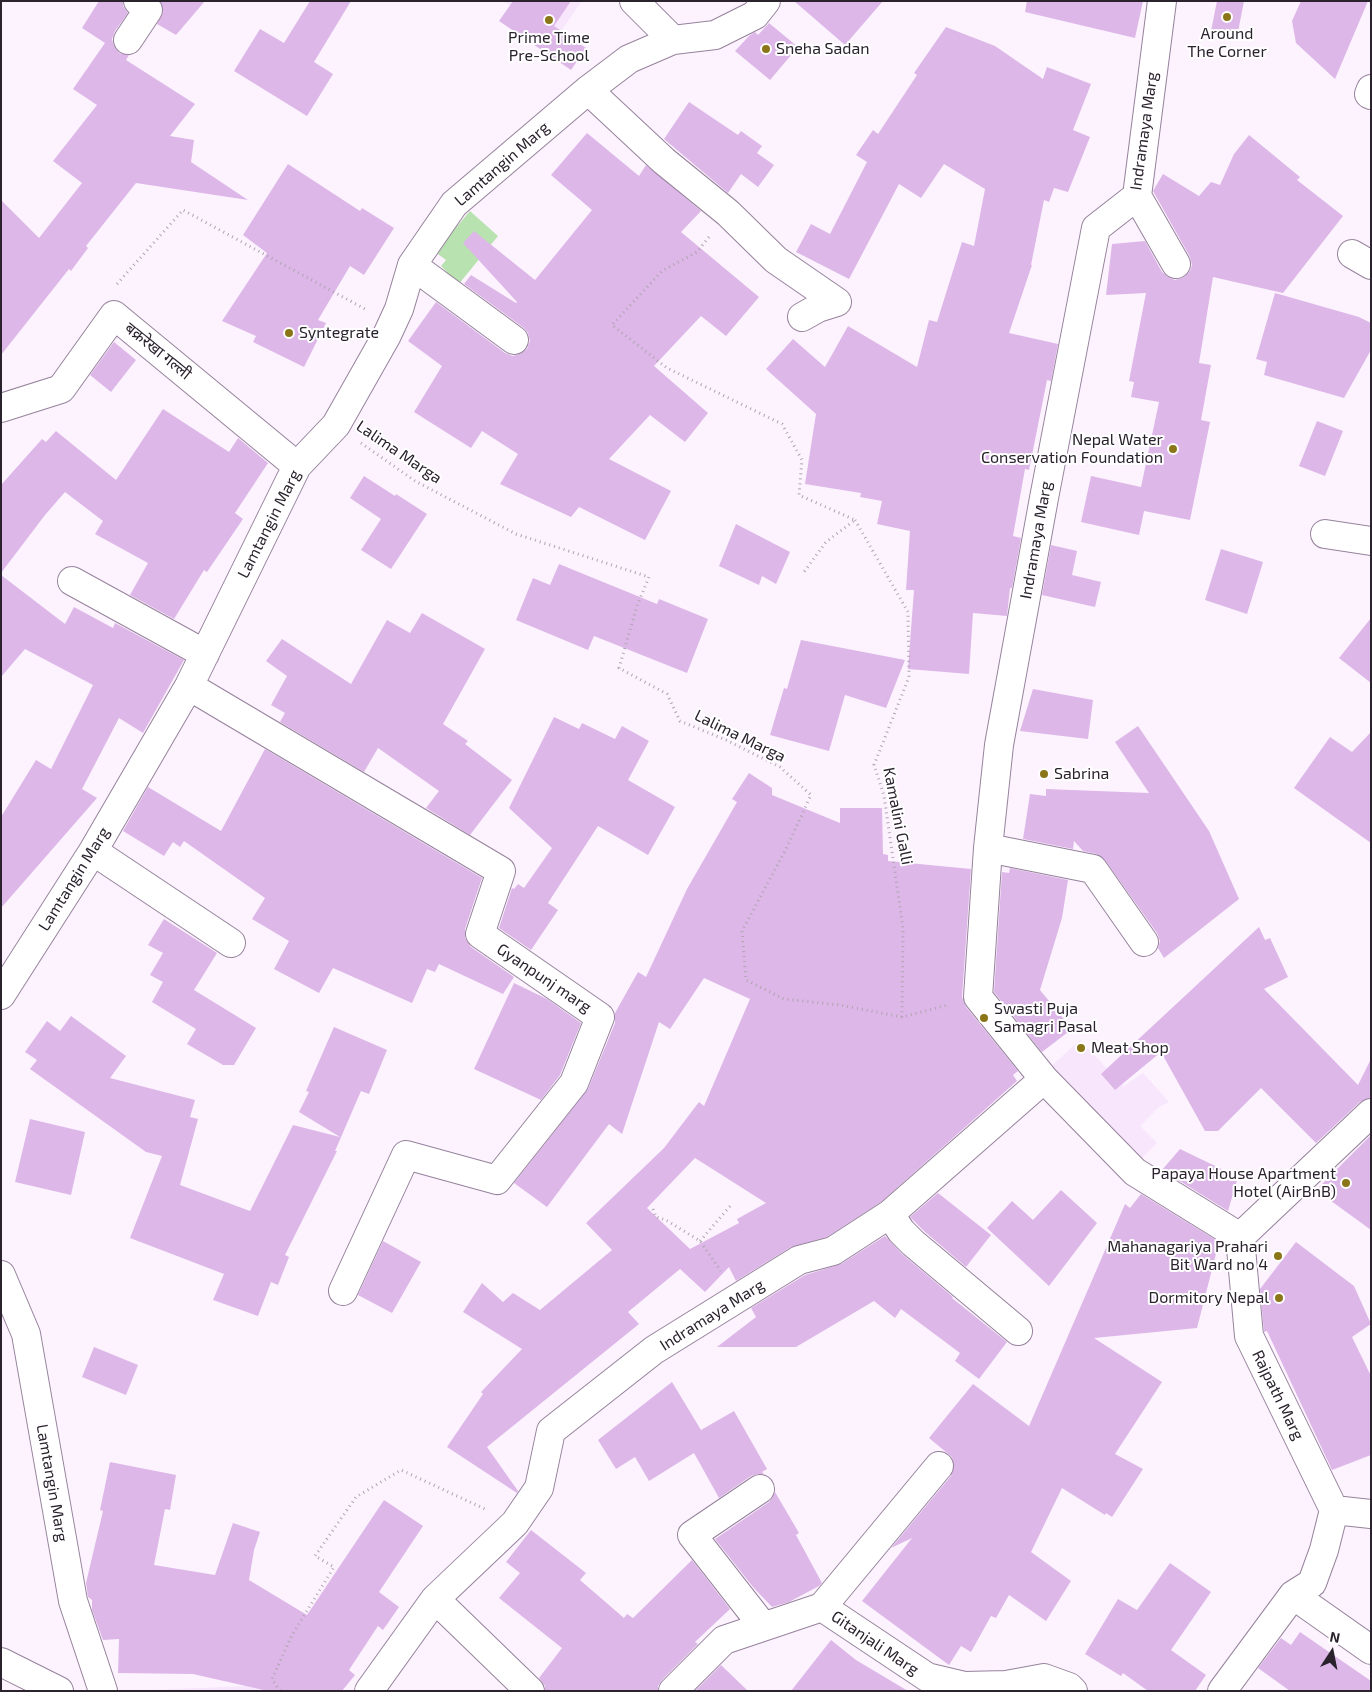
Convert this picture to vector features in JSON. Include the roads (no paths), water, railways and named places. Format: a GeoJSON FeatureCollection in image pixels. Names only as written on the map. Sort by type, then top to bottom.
{"type":"FeatureCollection","features":[{"type":"Feature","properties":{"kind":"street"},"geometry":{"type":"LineString","coordinates":[[128,40],[148,10],[138,1]]}},
{"type":"Feature","properties":{"kind":"street"},"geometry":{"type":"LineString","coordinates":[[634,1],[673,40]]}},
{"type":"Feature","properties":{"kind":"street","name":"Lamtangin Marg"},"geometry":{"type":"LineString","coordinates":[[1,995],[93,851],[189,686],[297,466],[336,425],[371,366],[399,309],[412,265],[454,204],[588,90],[629,59],[673,40],[715,35],[755,15],[766,1]]}},
{"type":"Feature","properties":{"kind":"street","name":"Indramaya Marg"},"geometry":{"type":"LineString","coordinates":[[435,1599],[515,1523],[539,1488],[551,1431],[654,1350],[799,1260],[833,1251],[890,1214],[1044,1079],[978,997],[988,848],[999,745],[1096,228],[1137,196],[1162,1]]}},
{"type":"Feature","properties":{"kind":"street"},"geometry":{"type":"LineString","coordinates":[[1371,89],[1369,94],[1371,95]]}},
{"type":"Feature","properties":{"kind":"street"},"geometry":{"type":"LineString","coordinates":[[588,90],[664,161],[728,213],[776,260],[837,302],[818,308],[802,317]]}},
{"type":"Feature","properties":{"kind":"street"},"geometry":{"type":"LineString","coordinates":[[1137,196],[1176,264]]}},
{"type":"Feature","properties":{"kind":"street"},"geometry":{"type":"LineString","coordinates":[[412,265],[514,340]]}},
{"type":"Feature","properties":{"kind":"street","name":"बक्ररेखा गल्ली"},"geometry":{"type":"LineString","coordinates":[[1,408],[60,389],[114,315],[297,466]]}},
{"type":"Feature","properties":{"kind":"street"},"geometry":{"type":"LineString","coordinates":[[1325,534],[1371,541]]}},
{"type":"Feature","properties":{"kind":"street"},"geometry":{"type":"LineString","coordinates":[[72,582],[205,654]]}},
{"type":"Feature","properties":{"kind":"street","name":"Gyanpunj marg"},"geometry":{"type":"LineString","coordinates":[[189,686],[501,871],[480,934],[600,1017],[574,1083],[497,1180],[406,1155],[343,1291]]}},
{"type":"Feature","properties":{"kind":"street"},"geometry":{"type":"LineString","coordinates":[[988,848],[1093,869],[1144,942]]}},
{"type":"Feature","properties":{"kind":"street"},"geometry":{"type":"LineString","coordinates":[[93,851],[230,943]]}},
{"type":"Feature","properties":{"kind":"street"},"geometry":{"type":"LineString","coordinates":[[1044,1079],[1135,1172],[1240,1237],[1371,1113]]}},
{"type":"Feature","properties":{"kind":"street"},"geometry":{"type":"LineString","coordinates":[[890,1214],[901,1231],[913,1243],[1018,1331]]}},
{"type":"Feature","properties":{"kind":"street","name":"Rajpath Marg"},"geometry":{"type":"LineString","coordinates":[[1240,1237],[1249,1336],[1334,1510]]}},
{"type":"Feature","properties":{"kind":"street","name":"Lamtangin Marg"},"geometry":{"type":"LineString","coordinates":[[1,1275],[26,1334],[73,1601],[103,1691]]}},
{"type":"Feature","properties":{"kind":"street","name":"Gitanjali Marg"},"geometry":{"type":"LineString","coordinates":[[673,1691],[724,1640],[822,1607],[940,1466]]}},
{"type":"Feature","properties":{"kind":"street"},"geometry":{"type":"LineString","coordinates":[[760,1489],[692,1535],[763,1626]]}},
{"type":"Feature","properties":{"kind":"street"},"geometry":{"type":"LineString","coordinates":[[1222,1691],[1293,1594],[1312,1583],[1324,1550],[1334,1510],[1371,1514]]}},
{"type":"Feature","properties":{"kind":"street"},"geometry":{"type":"LineString","coordinates":[[1293,1594],[1371,1650]]}},
{"type":"Feature","properties":{"kind":"street"},"geometry":{"type":"LineString","coordinates":[[370,1691],[435,1599],[530,1691]]}},
{"type":"Feature","properties":{"kind":"street","name":"Gitanjali Marg"},"geometry":{"type":"LineString","coordinates":[[822,1607],[927,1677],[965,1686],[1006,1685],[1044,1678],[1068,1687],[1073,1691]]}},
{"type":"Feature","properties":{"kind":"street"},"geometry":{"type":"LineString","coordinates":[[1,1662],[59,1691]]}},
{"type":"Feature","properties":{"kind":"place","name":"Around The Corner"},"geometry":{"type":"Point","coordinates":[1227,17]}},
{"type":"Feature","properties":{"kind":"place","name":"Prime Time Pre-School"},"geometry":{"type":"Point","coordinates":[549,20]}},
{"type":"Feature","properties":{"kind":"place","name":"Sneha Sadan"},"geometry":{"type":"Point","coordinates":[766,49]}},
{"type":"Feature","properties":{"kind":"place","name":"Syntegrate"},"geometry":{"type":"Point","coordinates":[289,333]}},
{"type":"Feature","properties":{"kind":"place","name":"Nepal Water Conservation Foundation"},"geometry":{"type":"Point","coordinates":[1173,449]}},
{"type":"Feature","properties":{"kind":"place","name":"Sabrina"},"geometry":{"type":"Point","coordinates":[1044,774]}},
{"type":"Feature","properties":{"kind":"place","name":"Swasti Puja Samagri Pasal"},"geometry":{"type":"Point","coordinates":[984,1018]}},
{"type":"Feature","properties":{"kind":"place","name":"Meat Shop"},"geometry":{"type":"Point","coordinates":[1081,1048]}},
{"type":"Feature","properties":{"kind":"place","name":"Papaya House Apartment Hotel (AirBnB)"},"geometry":{"type":"Point","coordinates":[1346,1183]}},
{"type":"Feature","properties":{"kind":"place","name":"Mahanagariya Prahari Bit Ward no 4"},"geometry":{"type":"Point","coordinates":[1278,1256]}},
{"type":"Feature","properties":{"kind":"place","name":"Dormitory Nepal"},"geometry":{"type":"Point","coordinates":[1279,1298]}}]}
